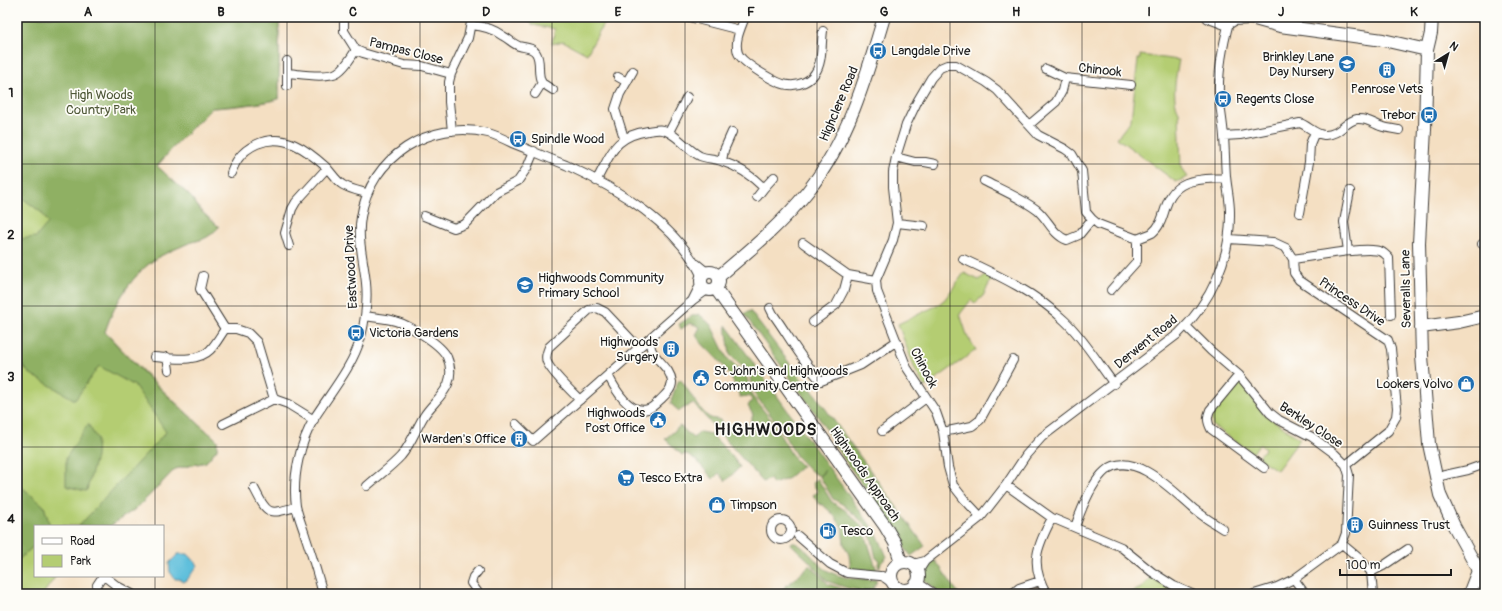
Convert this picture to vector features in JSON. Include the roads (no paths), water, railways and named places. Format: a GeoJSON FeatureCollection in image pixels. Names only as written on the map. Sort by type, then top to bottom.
{"type":"FeatureCollection","features":[{"type":"Feature","properties":{"kind":"main road"},"geometry":{"type":"LineString","coordinates":[[1481,594],[1485,591]]}},
{"type":"Feature","properties":{"kind":"street","name":"Pampas Close"},"geometry":{"type":"LineString","coordinates":[[344,17],[344,32],[356,50],[404,65],[422,66],[450,74]]}},
{"type":"Feature","properties":{"kind":"street"},"geometry":{"type":"LineString","coordinates":[[689,17],[740,30]]}},
{"type":"Feature","properties":{"kind":"street"},"geometry":{"type":"LineString","coordinates":[[745,17],[736,45],[738,54],[746,63],[759,72],[787,85],[798,84],[809,80],[816,73],[820,63],[823,31]]}},
{"type":"Feature","properties":{"kind":"street","name":"Highclere Road"},"geometry":{"type":"LineString","coordinates":[[709,281],[768,235],[808,190],[830,158],[847,125],[862,90],[884,17]]}},
{"type":"Feature","properties":{"kind":"street","name":"Severalls Lane"},"geometry":{"type":"LineString","coordinates":[[1432,17],[1428,50],[1426,129],[1419,243],[1421,328],[1429,444],[1440,495],[1469,553],[1481,570],[1480,579],[1485,584]]}},
{"type":"Feature","properties":{"kind":"street"},"geometry":{"type":"LineString","coordinates":[[1223,19],[1251,18],[1280,26],[1383,40],[1428,50]]}},
{"type":"Feature","properties":{"kind":"street","name":"Derwent Road"},"geometry":{"type":"LineString","coordinates":[[904,580],[981,516],[1006,485],[1026,455],[1042,437],[1114,384],[1178,334],[1200,310],[1214,287],[1223,265],[1229,239],[1230,212],[1219,93],[1220,68],[1224,43],[1223,19]]}},
{"type":"Feature","properties":{"kind":"street"},"geometry":{"type":"LineString","coordinates":[[452,130],[449,102],[450,74],[468,38],[472,21],[495,31],[520,46],[530,48],[536,53],[539,59],[538,74],[542,83],[553,90]]}},
{"type":"Feature","properties":{"kind":"street","name":"Pampas Close"},"geometry":{"type":"LineString","coordinates":[[287,73],[331,75],[338,73],[356,50]]}},
{"type":"Feature","properties":{"kind":"street"},"geometry":{"type":"LineString","coordinates":[[287,61],[287,86]]}},
{"type":"Feature","properties":{"kind":"street"},"geometry":{"type":"LineString","coordinates":[[803,243],[848,275],[876,280],[893,240],[897,223],[893,172],[906,126],[931,78],[940,68],[947,65],[956,65],[998,90],[1038,135],[1072,154],[1082,171],[1086,212],[1098,224],[1138,239],[1152,233],[1160,224],[1167,201],[1175,190],[1186,183],[1196,180],[1226,178]]}},
{"type":"Feature","properties":{"kind":"street","name":"Chinook"},"geometry":{"type":"LineString","coordinates":[[1046,69],[1065,78],[1131,85]]}},
{"type":"Feature","properties":{"kind":"street"},"geometry":{"type":"LineString","coordinates":[[624,138],[615,110],[620,94],[633,71]]}},
{"type":"Feature","properties":{"kind":"street"},"geometry":{"type":"LineString","coordinates":[[618,77],[627,82]]}},
{"type":"Feature","properties":{"kind":"street","name":"Chinook"},"geometry":{"type":"LineString","coordinates":[[1028,125],[1056,102],[1062,91],[1065,78]]}},
{"type":"Feature","properties":{"kind":"street"},"geometry":{"type":"LineString","coordinates":[[535,94],[542,83]]}},
{"type":"Feature","properties":{"kind":"street"},"geometry":{"type":"LineString","coordinates":[[669,132],[687,97]]}},
{"type":"Feature","properties":{"kind":"street"},"geometry":{"type":"LineString","coordinates":[[1224,136],[1240,135],[1300,123],[1307,125],[1315,132],[1324,135],[1332,134],[1342,129],[1351,121],[1357,119],[1364,119],[1380,126],[1399,130]]}},
{"type":"Feature","properties":{"kind":"street"},"geometry":{"type":"LineString","coordinates":[[596,181],[612,151],[624,138],[647,131],[661,129],[669,132],[694,153],[706,158],[722,161],[739,169],[756,180],[764,188]]}},
{"type":"Feature","properties":{"kind":"street","name":"Eastwood Drive"},"geometry":{"type":"LineString","coordinates":[[323,594],[296,507],[296,480],[299,461],[307,434],[314,420],[354,354],[360,339],[367,298],[360,233],[361,218],[366,193],[378,175],[397,153],[424,137],[452,130],[489,134],[534,151],[596,181],[639,206],[675,236],[709,281]]}},
{"type":"Feature","properties":{"kind":"street"},"geometry":{"type":"LineString","coordinates":[[722,161],[724,150],[732,132]]}},
{"type":"Feature","properties":{"kind":"street"},"geometry":{"type":"LineString","coordinates":[[1300,213],[1309,162],[1310,144],[1315,132]]}},
{"type":"Feature","properties":{"kind":"street"},"geometry":{"type":"LineString","coordinates":[[231,173],[239,158],[250,148],[262,142],[272,140],[287,141],[301,148],[327,168],[342,185],[366,193]]}},
{"type":"Feature","properties":{"kind":"street"},"geometry":{"type":"LineString","coordinates":[[424,216],[454,228],[465,224],[496,192],[518,181],[527,168],[534,151]]}},
{"type":"Feature","properties":{"kind":"street"},"geometry":{"type":"LineString","coordinates":[[896,157],[915,162],[935,164]]}},
{"type":"Feature","properties":{"kind":"street"},"geometry":{"type":"LineString","coordinates":[[289,246],[284,233],[292,209],[296,202],[327,168]]}},
{"type":"Feature","properties":{"kind":"street"},"geometry":{"type":"LineString","coordinates":[[758,197],[774,177]]}},
{"type":"Feature","properties":{"kind":"street"},"geometry":{"type":"LineString","coordinates":[[984,181],[1027,203],[1038,211],[1057,235],[1063,239],[1067,240],[1079,235],[1092,219]]}},
{"type":"Feature","properties":{"kind":"street"},"geometry":{"type":"LineString","coordinates":[[1348,251],[1344,222],[1350,191]]}},
{"type":"Feature","properties":{"kind":"street"},"geometry":{"type":"LineString","coordinates":[[897,223],[924,226]]}},
{"type":"Feature","properties":{"kind":"street"},"geometry":{"type":"LineString","coordinates":[[1111,290],[1136,261],[1138,239]]}},
{"type":"Feature","properties":{"kind":"street"},"geometry":{"type":"LineString","coordinates":[[1229,239],[1273,242],[1286,248],[1293,259],[1372,249],[1383,252],[1389,258],[1391,315]]}},
{"type":"Feature","properties":{"kind":"street"},"geometry":{"type":"LineString","coordinates":[[963,259],[993,272],[1031,293],[1065,320],[1114,384]]}},
{"type":"Feature","properties":{"kind":"street","name":"Princess Drive"},"geometry":{"type":"LineString","coordinates":[[1293,259],[1294,273],[1299,280],[1388,340],[1391,349],[1397,408],[1396,417],[1388,431],[1346,465]]}},
{"type":"Feature","properties":{"kind":"street"},"geometry":{"type":"LineString","coordinates":[[813,322],[836,305],[844,290],[848,275]]}},
{"type":"Feature","properties":{"kind":"street"},"geometry":{"type":"LineString","coordinates":[[203,276],[197,289],[225,329]]}},
{"type":"Feature","properties":{"kind":"street","name":"Chinook"},"geometry":{"type":"LineString","coordinates":[[876,280],[877,291],[907,368],[936,412],[943,432],[948,467],[953,485],[964,499],[981,516]]}},
{"type":"Feature","properties":{"kind":"street"},"geometry":{"type":"LineString","coordinates":[[516,424],[533,441],[650,339],[692,300],[709,281]]}},
{"type":"Feature","properties":{"kind":"street","name":"Highwoods Approach"},"geometry":{"type":"LineString","coordinates":[[709,281],[885,526],[895,543],[901,562]]}},
{"type":"Feature","properties":{"kind":"street"},"geometry":{"type":"LineString","coordinates":[[580,400],[552,370],[546,361],[546,353],[549,347],[589,310],[598,308],[605,312],[639,348]]}},
{"type":"Feature","properties":{"kind":"street"},"geometry":{"type":"LineString","coordinates":[[770,308],[821,381],[861,365],[897,341]]}},
{"type":"Feature","properties":{"kind":"street"},"geometry":{"type":"LineString","coordinates":[[365,316],[395,321],[417,331],[441,349],[447,357],[450,376],[448,386],[425,415],[401,456],[367,486]]}},
{"type":"Feature","properties":{"kind":"street"},"geometry":{"type":"LineString","coordinates":[[1421,328],[1485,316]]}},
{"type":"Feature","properties":{"kind":"street","name":"Berkley Close"},"geometry":{"type":"LineString","coordinates":[[1186,326],[1211,351],[1239,375],[1270,413],[1279,420],[1312,438],[1335,454],[1346,465],[1349,475],[1346,533],[1342,544]]}},
{"type":"Feature","properties":{"kind":"street"},"geometry":{"type":"LineString","coordinates":[[154,357],[187,358],[203,355],[210,350],[225,329]]}},
{"type":"Feature","properties":{"kind":"street"},"geometry":{"type":"LineString","coordinates":[[225,329],[236,329],[248,333],[256,342],[274,399]]}},
{"type":"Feature","properties":{"kind":"street"},"geometry":{"type":"LineString","coordinates":[[608,375],[618,392],[632,407],[640,410],[648,409],[659,401],[672,385],[671,376],[652,351],[650,339]]}},
{"type":"Feature","properties":{"kind":"street"},"geometry":{"type":"LineString","coordinates":[[167,357],[169,370]]}},
{"type":"Feature","properties":{"kind":"street"},"geometry":{"type":"LineString","coordinates":[[943,432],[972,426],[980,420],[1013,360]]}},
{"type":"Feature","properties":{"kind":"street"},"geometry":{"type":"LineString","coordinates":[[1239,375],[1210,410],[1207,415],[1207,422],[1211,428],[1264,468]]}},
{"type":"Feature","properties":{"kind":"street"},"geometry":{"type":"LineString","coordinates":[[882,431],[926,398]]}},
{"type":"Feature","properties":{"kind":"street"},"geometry":{"type":"LineString","coordinates":[[223,424],[237,420],[274,399],[288,404],[314,420]]}},
{"type":"Feature","properties":{"kind":"street"},"geometry":{"type":"LineString","coordinates":[[1075,527],[1085,501],[1100,476],[1110,468],[1118,464],[1124,464],[1136,467],[1160,479],[1197,511],[1223,529]]}},
{"type":"Feature","properties":{"kind":"street"},"geometry":{"type":"LineString","coordinates":[[1436,478],[1485,464]]}},
{"type":"Feature","properties":{"kind":"street"},"geometry":{"type":"LineString","coordinates":[[1006,485],[1052,518],[1121,547],[1168,582],[1192,594]]}},
{"type":"Feature","properties":{"kind":"street"},"geometry":{"type":"LineString","coordinates":[[254,488],[264,508],[269,511],[275,513],[296,507]]}},
{"type":"Feature","properties":{"kind":"street"},"geometry":{"type":"LineString","coordinates":[[1047,594],[1040,581],[1036,566],[1037,553],[1052,518]]}},
{"type":"Feature","properties":{"kind":"street"},"geometry":{"type":"LineString","coordinates":[[790,531],[798,536],[830,564],[847,573],[904,580]]}},
{"type":"Feature","properties":{"kind":"street"},"geometry":{"type":"LineString","coordinates":[[1254,594],[1294,579],[1342,544],[1360,559],[1371,572],[1374,594]]}},
{"type":"Feature","properties":{"kind":"street"},"geometry":{"type":"LineString","coordinates":[[1371,572],[1383,566],[1408,549]]}},
{"type":"Feature","properties":{"kind":"street"},"geometry":{"type":"LineString","coordinates":[[904,580],[906,562],[901,562],[895,566],[891,572],[904,580],[930,594]]}},
{"type":"Feature","properties":{"kind":"street"},"geometry":{"type":"LineString","coordinates":[[1469,594],[1481,570]]}},
{"type":"Feature","properties":{"kind":"street"},"geometry":{"type":"LineString","coordinates":[[478,571],[473,577],[471,583],[479,594]]}},
{"type":"Feature","properties":{"kind":"street"},"geometry":{"type":"LineString","coordinates":[[97,585],[103,577]]}},
{"type":"Feature","properties":{"kind":"street"},"geometry":{"type":"LineString","coordinates":[[105,577],[117,586],[132,594]]}},
{"type":"Feature","properties":{"kind":"street"},"geometry":{"type":"LineString","coordinates":[[1294,579],[1305,594]]}},
{"type":"Feature","properties":{"kind":"street"},"geometry":{"type":"LineString","coordinates":[[1012,594],[1019,588],[1040,581]]}},
{"type":"Feature","properties":{"kind":"water"},"geometry":{"type":"Polygon","coordinates":[[[178,554],[188,554],[198,565],[187,580],[182,582],[180,579],[175,579],[170,572],[169,563],[178,554]]]}},
{"type":"Feature","properties":{"kind":"place","name":"Langdale Drive"},"geometry":{"type":"Point","coordinates":[878,51]}},
{"type":"Feature","properties":{"kind":"place","name":"Brinkley Lane Day Nursery"},"geometry":{"type":"Point","coordinates":[1347,64]}},
{"type":"Feature","properties":{"kind":"place","name":"Penrose Vets"},"geometry":{"type":"Point","coordinates":[1387,70]}},
{"type":"Feature","properties":{"kind":"place","name":"Regents Close"},"geometry":{"type":"Point","coordinates":[1223,99]}},
{"type":"Feature","properties":{"kind":"place","name":"Trebor"},"geometry":{"type":"Point","coordinates":[1429,115]}},
{"type":"Feature","properties":{"kind":"place","name":"Spindle Wood"},"geometry":{"type":"Point","coordinates":[518,139]}},
{"type":"Feature","properties":{"kind":"place","name":"Highwoods Community Primary School"},"geometry":{"type":"Point","coordinates":[525,285]}},
{"type":"Feature","properties":{"kind":"place","name":"Victoria Gardens"},"geometry":{"type":"Point","coordinates":[356,333]}},
{"type":"Feature","properties":{"kind":"place","name":"Highwoods Surgery"},"geometry":{"type":"Point","coordinates":[671,349]}},
{"type":"Feature","properties":{"kind":"place","name":"St John's and Highwoods Community Centre"},"geometry":{"type":"Point","coordinates":[701,378]}},
{"type":"Feature","properties":{"kind":"place","name":"Lookers Volvo"},"geometry":{"type":"Point","coordinates":[1466,384]}},
{"type":"Feature","properties":{"kind":"place","name":"Highwoods Post Office"},"geometry":{"type":"Point","coordinates":[658,420]}},
{"type":"Feature","properties":{"kind":"place","name":"Warden's Office"},"geometry":{"type":"Point","coordinates":[519,439]}},
{"type":"Feature","properties":{"kind":"place","name":"Tesco Extra"},"geometry":{"type":"Point","coordinates":[626,478]}},
{"type":"Feature","properties":{"kind":"place","name":"Timpson"},"geometry":{"type":"Point","coordinates":[717,505]}},
{"type":"Feature","properties":{"kind":"place","name":"Guinness Trust"},"geometry":{"type":"Point","coordinates":[1355,525]}},
{"type":"Feature","properties":{"kind":"place","name":"Tesco"},"geometry":{"type":"Point","coordinates":[828,531]}},
{"type":"Feature","properties":{"kind":"district","name":"HIGHWOODS"},"geometry":{"type":"Point","coordinates":[766,429]}},
{"type":"Feature","properties":{"kind":"park label","name":"High Woods Country Park"},"geometry":{"type":"Point","coordinates":[101,102]}}]}
